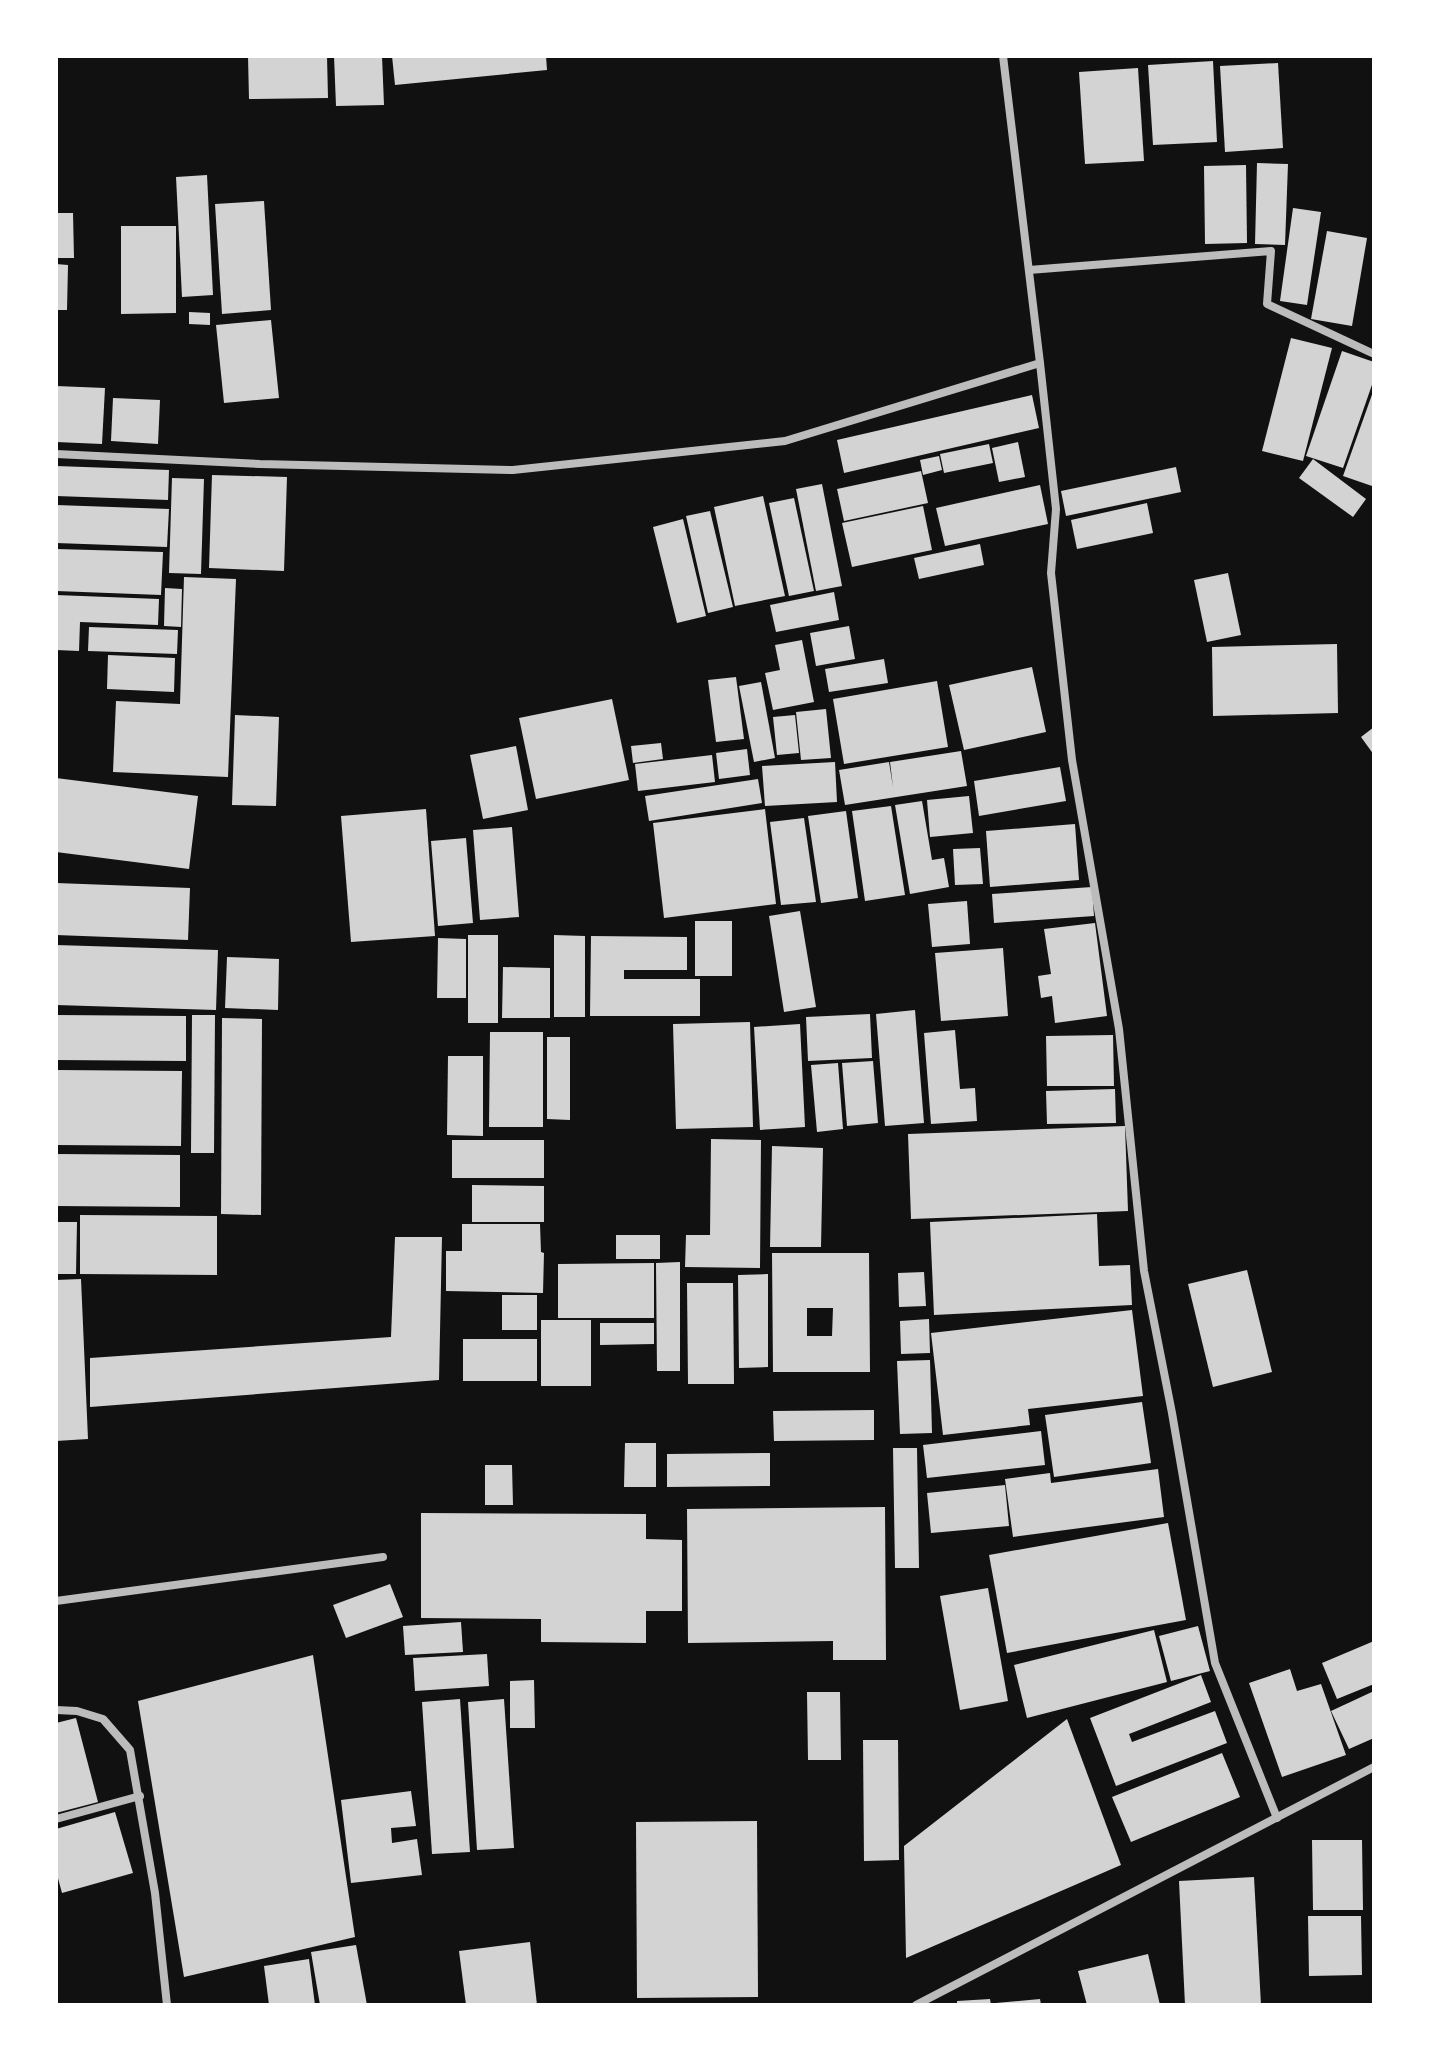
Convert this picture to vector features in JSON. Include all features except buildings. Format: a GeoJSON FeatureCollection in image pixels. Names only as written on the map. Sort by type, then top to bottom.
{"type":"FeatureCollection","features":[{"type":"Feature","properties":{"kind":"street"},"geometry":{"type":"LineString","coordinates":[[1003,56],[1056,509],[1051,573],[1072,760],[1119,1029],[1144,1271],[1215,1663],[1277,1818]]}},
{"type":"Feature","properties":{"kind":"street"},"geometry":{"type":"LineString","coordinates":[[1029,270],[1271,251],[1267,304],[1374,354]]}},
{"type":"Feature","properties":{"kind":"street"},"geometry":{"type":"LineString","coordinates":[[56,454],[260,464],[513,470],[785,441],[1040,363]]}},
{"type":"Feature","properties":{"kind":"street"},"geometry":{"type":"LineString","coordinates":[[56,1601],[383,1557]]}},
{"type":"Feature","properties":{"kind":"street"},"geometry":{"type":"LineString","coordinates":[[56,1710],[77,1711],[103,1719],[130,1750],[155,1893],[167,2005]]}},
{"type":"Feature","properties":{"kind":"street"},"geometry":{"type":"LineString","coordinates":[[916,2005],[1374,1767]]}},
{"type":"Feature","properties":{"kind":"street"},"geometry":{"type":"LineString","coordinates":[[56,1819],[140,1796]]}}]}
